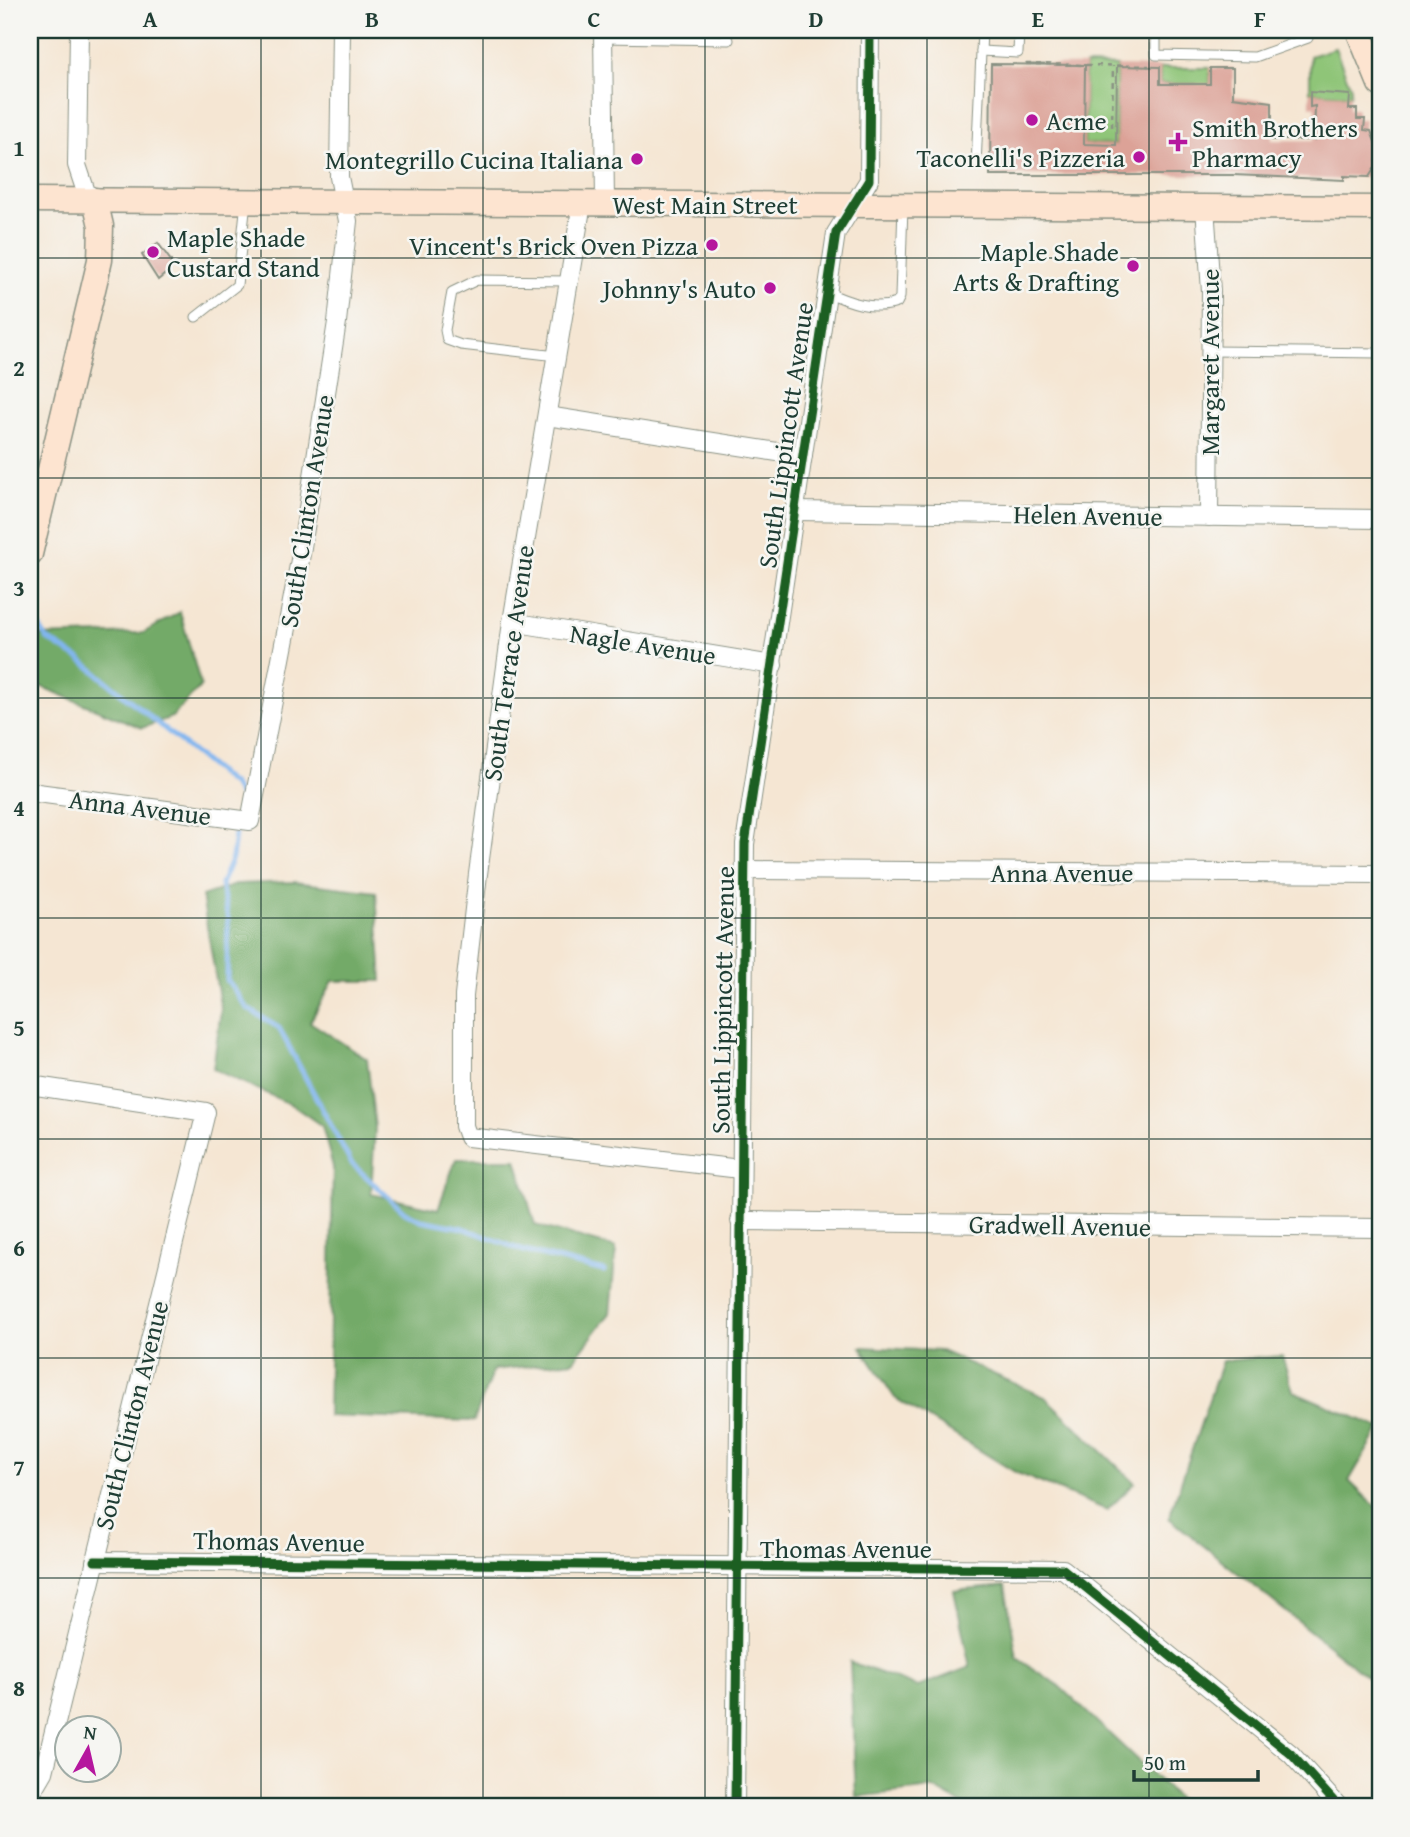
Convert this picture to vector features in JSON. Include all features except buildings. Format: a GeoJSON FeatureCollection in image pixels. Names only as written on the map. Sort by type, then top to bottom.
{"type":"FeatureCollection","features":[{"type":"Feature","properties":{"kind":"main road"},"geometry":{"type":"LineString","coordinates":[[1358,30],[1375,53],[1380,84]]}},
{"type":"Feature","properties":{"kind":"main road","name":"West Main Street"},"geometry":{"type":"LineString","coordinates":[[30,200],[1380,208]]}},
{"type":"Feature","properties":{"kind":"main road"},"geometry":{"type":"LineString","coordinates":[[30,554],[100,260],[101,226],[95,201]]}},
{"type":"Feature","properties":{"kind":"street"},"geometry":{"type":"LineString","coordinates":[[79,30],[77,165],[86,192],[95,201]]}},
{"type":"Feature","properties":{"kind":"street","name":"South Clinton Avenue"},"geometry":{"type":"LineString","coordinates":[[250,821],[300,560],[336,334],[348,221],[339,177],[341,30]]}},
{"type":"Feature","properties":{"kind":"street","name":"South Lippincott Avenue"},"geometry":{"type":"LineString","coordinates":[[735,1807],[744,870],[753,780],[774,665],[837,228],[869,180],[870,30]]}},
{"type":"Feature","properties":{"kind":"street","name":"South Terrace Avenue"},"geometry":{"type":"LineString","coordinates":[[603,34],[594,203],[569,281],[512,622],[464,996],[464,1126],[468,1136],[740,1169]]}},
{"type":"Feature","properties":{"kind":"street","name":"Margaret Avenue"},"geometry":{"type":"LineString","coordinates":[[1205,207],[1211,277],[1209,517]]}},
{"type":"Feature","properties":{"kind":"street"},"geometry":{"type":"LineString","coordinates":[[547,416],[803,456]]}},
{"type":"Feature","properties":{"kind":"street","name":"Helen Avenue"},"geometry":{"type":"LineString","coordinates":[[795,511],[1380,519]]}},
{"type":"Feature","properties":{"kind":"street","name":"Nagle Avenue"},"geometry":{"type":"LineString","coordinates":[[512,622],[774,665]]}},
{"type":"Feature","properties":{"kind":"street","name":"Anna Avenue"},"geometry":{"type":"LineString","coordinates":[[30,792],[250,821]]}},
{"type":"Feature","properties":{"kind":"street","name":"Anna Avenue"},"geometry":{"type":"LineString","coordinates":[[744,870],[1380,874]]}},
{"type":"Feature","properties":{"kind":"street","name":"South Clinton Avenue"},"geometry":{"type":"LineString","coordinates":[[30,1084],[206,1112],[44,1773],[30,1796]]}},
{"type":"Feature","properties":{"kind":"street","name":"Gradwell Avenue"},"geometry":{"type":"LineString","coordinates":[[740,1221],[1380,1228]]}},
{"type":"Feature","properties":{"kind":"street","name":"Thomas Avenue"},"geometry":{"type":"LineString","coordinates":[[95,1561],[1063,1569],[1291,1754],[1339,1807]]}},
{"type":"Feature","properties":{"kind":"lane"},"geometry":{"type":"LineString","coordinates":[[976,166],[982,30]]}},
{"type":"Feature","properties":{"kind":"lane"},"geometry":{"type":"LineString","coordinates":[[981,51],[1018,53],[1019,30]]}},
{"type":"Feature","properties":{"kind":"lane"},"geometry":{"type":"LineString","coordinates":[[1156,30],[1156,55],[1255,57],[1308,38],[1305,30]]}},
{"type":"Feature","properties":{"kind":"lane"},"geometry":{"type":"LineString","coordinates":[[603,34],[729,40]]}},
{"type":"Feature","properties":{"kind":"lane"},"geometry":{"type":"LineString","coordinates":[[196,317],[237,285],[246,201]]}},
{"type":"Feature","properties":{"kind":"lane"},"geometry":{"type":"LineString","coordinates":[[827,292],[851,303],[887,306],[897,303],[900,298],[903,205]]}},
{"type":"Feature","properties":{"kind":"lane"},"geometry":{"type":"LineString","coordinates":[[556,356],[461,345],[447,340],[445,330],[452,292],[477,281],[569,281]]}},
{"type":"Feature","properties":{"kind":"lane"},"geometry":{"type":"LineString","coordinates":[[1210,351],[1380,354]]}},
{"type":"Feature","properties":{"kind":"path"},"geometry":{"type":"LineString","coordinates":[[1018,64],[1160,67]]}},
{"type":"Feature","properties":{"kind":"path"},"geometry":{"type":"LineString","coordinates":[[1112,127],[1113,66]]}},
{"type":"Feature","properties":{"kind":"green space"},"geometry":{"type":"Polygon","coordinates":[[[1335,48],[1351,88],[1350,95],[1310,92],[1310,56],[1335,48]]]}},
{"type":"Feature","properties":{"kind":"green space"},"geometry":{"type":"Polygon","coordinates":[[[1085,65],[1117,66],[1116,145],[1084,144],[1085,65]]]}},
{"type":"Feature","properties":{"kind":"green space"},"geometry":{"type":"Polygon","coordinates":[[[1160,68],[1210,68],[1210,105],[1196,108],[1196,84],[1160,84],[1160,68]]]}},
{"type":"Feature","properties":{"kind":"green space"},"geometry":{"type":"Polygon","coordinates":[[[180,612],[201,686],[172,717],[142,728],[30,682],[30,652],[34,636],[143,633],[180,612]]]}},
{"type":"Feature","properties":{"kind":"green space"},"geometry":{"type":"Polygon","coordinates":[[[294,882],[376,892],[382,981],[333,981],[310,1022],[367,1059],[375,1128],[371,1194],[438,1209],[456,1159],[516,1159],[535,1225],[616,1248],[610,1313],[573,1361],[493,1370],[474,1421],[328,1416],[333,1167],[322,1126],[292,1105],[213,1069],[221,1010],[202,896],[238,884],[294,882]]]}},
{"type":"Feature","properties":{"kind":"green space"},"geometry":{"type":"Polygon","coordinates":[[[861,1347],[941,1351],[1045,1397],[1135,1483],[1107,1510],[1015,1472],[895,1398],[861,1347]]]}},
{"type":"Feature","properties":{"kind":"green space"},"geometry":{"type":"Polygon","coordinates":[[[1282,1356],[1293,1391],[1380,1428],[1349,1481],[1380,1511],[1380,1687],[1169,1518],[1222,1361],[1282,1356]]]}},
{"type":"Feature","properties":{"kind":"green space"},"geometry":{"type":"Polygon","coordinates":[[[1005,1586],[1017,1658],[1058,1685],[1187,1807],[967,1807],[933,1788],[856,1797],[850,1662],[918,1687],[970,1667],[954,1591],[1005,1586]]]}},
{"type":"Feature","properties":{"kind":"waterway"},"geometry":{"type":"LineString","coordinates":[[36,621],[47,639],[81,660],[233,785],[243,802]]}},
{"type":"Feature","properties":{"kind":"waterway"},"geometry":{"type":"LineString","coordinates":[[235,834],[232,858],[221,884],[228,919],[227,980],[247,1008],[279,1028],[351,1163],[405,1212],[421,1220],[463,1228],[524,1251],[604,1271]]}},
{"type":"Feature","properties":{"kind":"cycle path"},"geometry":{"type":"LineString","coordinates":[[735,1807],[745,844],[836,233],[869,180],[870,30]]}},
{"type":"Feature","properties":{"kind":"cycle path"},"geometry":{"type":"LineString","coordinates":[[95,1561],[1063,1569],[1291,1754],[1339,1807]]}},
{"type":"Feature","properties":{"kind":"place","name":"Acme"},"geometry":{"type":"Point","coordinates":[1032,120]}},
{"type":"Feature","properties":{"kind":"place","name":"Smith Brothers Pharmacy"},"geometry":{"type":"Point","coordinates":[1178,142]}},
{"type":"Feature","properties":{"kind":"place","name":"Taconelli's Pizzeria"},"geometry":{"type":"Point","coordinates":[1139,157]}},
{"type":"Feature","properties":{"kind":"place","name":"Montegrillo Cucina Italiana"},"geometry":{"type":"Point","coordinates":[637,159]}},
{"type":"Feature","properties":{"kind":"place","name":"Vincent's Brick Oven Pizza"},"geometry":{"type":"Point","coordinates":[712,245]}},
{"type":"Feature","properties":{"kind":"place","name":"Maple Shade Custard Stand"},"geometry":{"type":"Point","coordinates":[153,252]}},
{"type":"Feature","properties":{"kind":"place","name":"Maple Shade Arts & Drafting"},"geometry":{"type":"Point","coordinates":[1133,266]}},
{"type":"Feature","properties":{"kind":"place","name":"Johnny's Auto"},"geometry":{"type":"Point","coordinates":[770,288]}}]}
